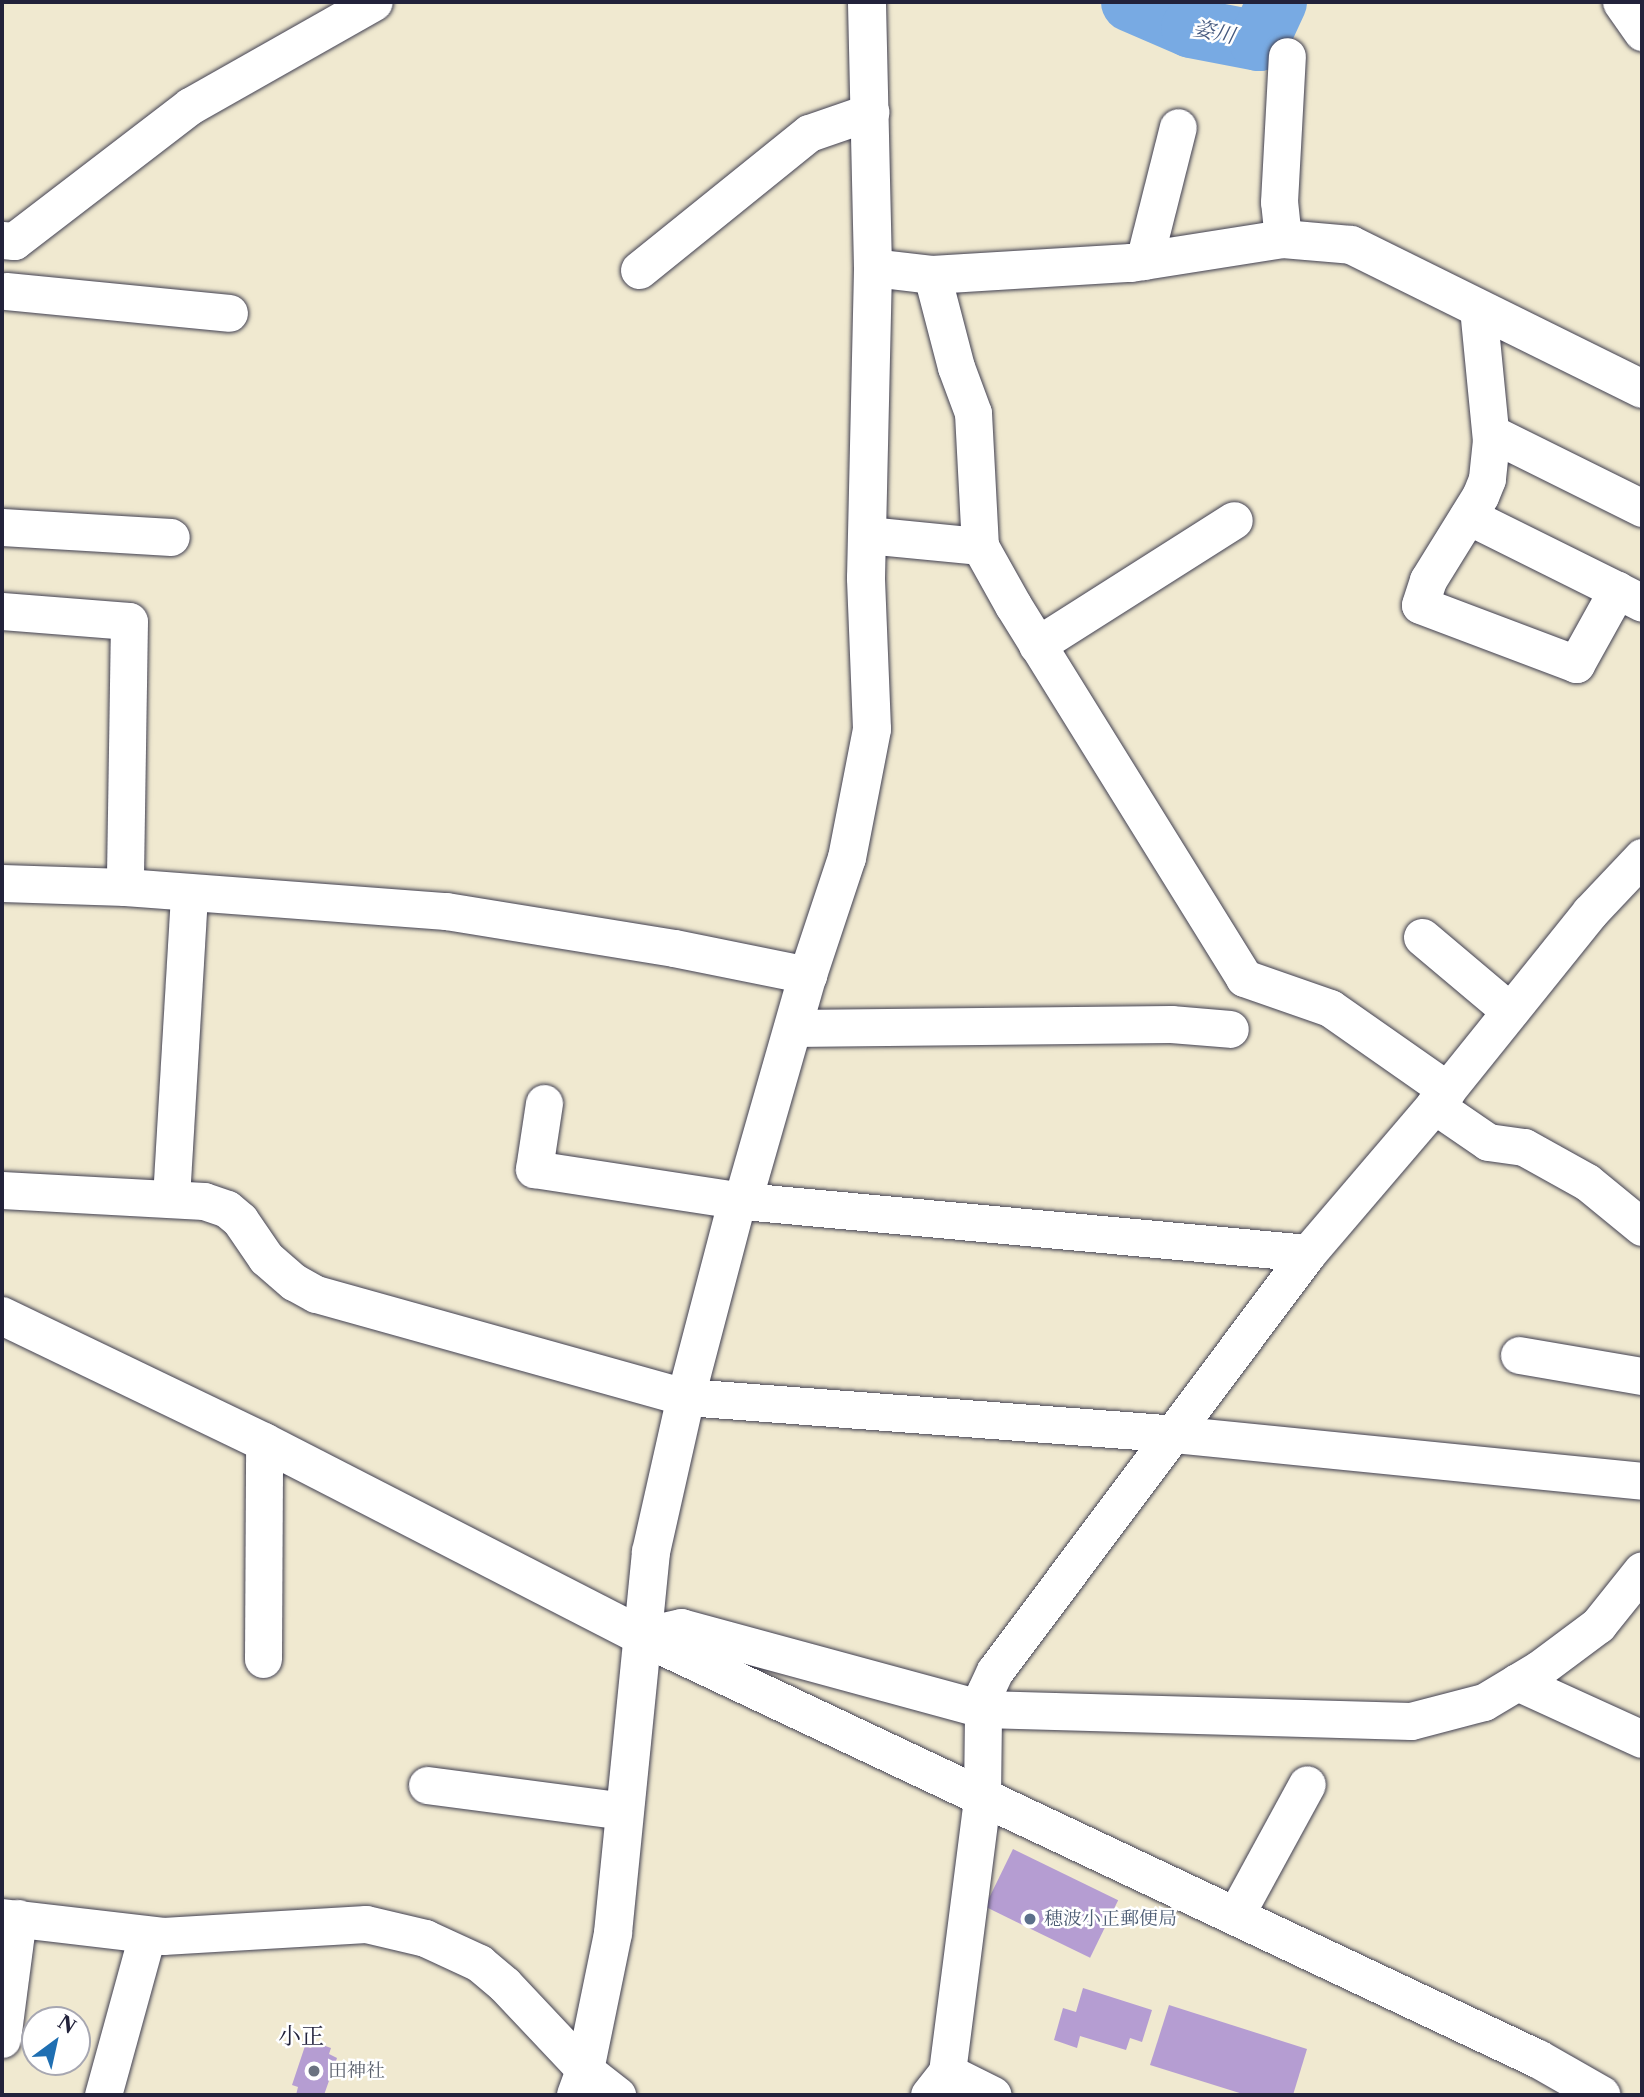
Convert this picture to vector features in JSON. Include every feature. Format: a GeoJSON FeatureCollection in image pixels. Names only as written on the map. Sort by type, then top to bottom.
{"type":"FeatureCollection","features":[{"type":"Feature","properties":{"kind":"street"},"geometry":{"type":"LineString","coordinates":[[229,313],[4,303],[8,240],[190,106],[374,2]]}},
{"type":"Feature","properties":{"kind":"street"},"geometry":{"type":"LineString","coordinates":[[580,2083],[613,1933],[641,1636],[652,1552],[685,1397],[735,1210],[743,1201],[808,975],[847,858],[873,729],[867,534],[873,268],[867,2]]}},
{"type":"Feature","properties":{"kind":"street"},"geometry":{"type":"LineString","coordinates":[[1621,2],[1642,32]]}},
{"type":"Feature","properties":{"kind":"street"},"geometry":{"type":"LineString","coordinates":[[1283,239],[1279,202],[1287,56]]}},
{"type":"Feature","properties":{"kind":"street"},"geometry":{"type":"LineString","coordinates":[[639,270],[809,133],[870,112]]}},
{"type":"Feature","properties":{"kind":"street"},"geometry":{"type":"LineString","coordinates":[[1144,261],[1178,127]]}},
{"type":"Feature","properties":{"kind":"street"},"geometry":{"type":"LineString","coordinates":[[873,268],[932,275],[1144,261],[1283,239],[1350,246],[1642,388]]}},
{"type":"Feature","properties":{"kind":"street"},"geometry":{"type":"LineString","coordinates":[[932,275],[956,367],[973,413],[980,546],[1037,645],[1244,978],[1330,1008],[1441,1098],[1488,1142],[1524,1147],[1587,1182],[1642,1227]]}},
{"type":"Feature","properties":{"kind":"street"},"geometry":{"type":"LineString","coordinates":[[1468,516],[1629,597],[1576,664],[1420,605],[1428,580],[1468,516],[1487,479],[1491,433],[1478,308]]}},
{"type":"Feature","properties":{"kind":"street"},"geometry":{"type":"LineString","coordinates":[[1491,433],[1642,508]]}},
{"type":"Feature","properties":{"kind":"street"},"geometry":{"type":"LineString","coordinates":[[1037,645],[1234,520]]}},
{"type":"Feature","properties":{"kind":"street"},"geometry":{"type":"LineString","coordinates":[[2,527],[171,537]]}},
{"type":"Feature","properties":{"kind":"street"},"geometry":{"type":"LineString","coordinates":[[867,534],[980,546]]}},
{"type":"Feature","properties":{"kind":"street"},"geometry":{"type":"LineString","coordinates":[[2,611],[129,621],[125,887]]}},
{"type":"Feature","properties":{"kind":"street"},"geometry":{"type":"LineString","coordinates":[[993,2095],[938,2084],[982,1797],[985,1692],[995,1671],[1308,1253],[1441,1098],[1590,912],[1642,857]]}},
{"type":"Feature","properties":{"kind":"street"},"geometry":{"type":"LineString","coordinates":[[2,883],[125,887],[446,911],[674,948],[808,975]]}},
{"type":"Feature","properties":{"kind":"street"},"geometry":{"type":"LineString","coordinates":[[171,1198],[189,893]]}},
{"type":"Feature","properties":{"kind":"street"},"geometry":{"type":"LineString","coordinates":[[1422,937],[1510,1011]]}},
{"type":"Feature","properties":{"kind":"street"},"geometry":{"type":"LineString","coordinates":[[792,1028],[1171,1024],[1230,1029]]}},
{"type":"Feature","properties":{"kind":"street"},"geometry":{"type":"LineString","coordinates":[[544,1103],[534,1170],[743,1201],[1308,1253]]}},
{"type":"Feature","properties":{"kind":"street"},"geometry":{"type":"LineString","coordinates":[[2,1190],[204,1201],[227,1209],[240,1220],[266,1258],[294,1282],[316,1294],[685,1397],[1173,1434],[1642,1481]]}},
{"type":"Feature","properties":{"kind":"street"},"geometry":{"type":"LineString","coordinates":[[2,1316],[264,1442],[641,1636],[1538,2059],[1601,2095]]}},
{"type":"Feature","properties":{"kind":"street"},"geometry":{"type":"LineString","coordinates":[[1519,1355],[1642,1377]]}},
{"type":"Feature","properties":{"kind":"street"},"geometry":{"type":"LineString","coordinates":[[263,1659],[264,1442]]}},
{"type":"Feature","properties":{"kind":"street"},"geometry":{"type":"LineString","coordinates":[[641,1636],[681,1628],[983,1709],[1411,1721],[1484,1702],[1517,1682],[1598,1625],[1642,1570]]}},
{"type":"Feature","properties":{"kind":"street"},"geometry":{"type":"LineString","coordinates":[[1517,1682],[1642,1739]]}},
{"type":"Feature","properties":{"kind":"street"},"geometry":{"type":"LineString","coordinates":[[1235,1916],[1307,1784]]}},
{"type":"Feature","properties":{"kind":"street"},"geometry":{"type":"LineString","coordinates":[[427,1785],[624,1811]]}},
{"type":"Feature","properties":{"kind":"street"},"geometry":{"type":"LineString","coordinates":[[2,2039],[10,1918],[147,1935],[366,1924],[425,1938],[479,1963],[505,1984],[580,2083],[617,2095]]}},
{"type":"Feature","properties":{"kind":"street"},"geometry":{"type":"LineString","coordinates":[[103,2095],[147,1935]]}},
{"type":"Feature","properties":{"kind":"building"},"geometry":{"type":"Polygon","coordinates":[[[1013,1849],[1118,1900],[1090,1958],[985,1907],[1013,1849]]]}},
{"type":"Feature","properties":{"kind":"building"},"geometry":{"type":"Polygon","coordinates":[[[1083,1988],[1152,2010],[1142,2042],[1130,2038],[1126,2050],[1080,2036],[1077,2048],[1054,2040],[1063,2008],[1076,2012],[1083,1988]]]}},
{"type":"Feature","properties":{"kind":"building"},"geometry":{"type":"Polygon","coordinates":[[[1169,2005],[1307,2049],[1293,2095],[1246,2095],[1150,2065],[1169,2005]]]}},
{"type":"Feature","properties":{"kind":"building","name":"田神社"},"geometry":{"type":"Polygon","coordinates":[[[314,2042],[331,2048],[329,2054],[337,2058],[324,2095],[296,2095],[298,2087],[292,2085],[305,2046],[311,2048],[314,2042]]]}},
{"type":"Feature","properties":{"kind":"waterway","name":"姿川"},"geometry":{"type":"LineString","coordinates":[[1131,2],[1191,28],[1259,41],[1277,2]]}},
{"type":"Feature","properties":{"kind":"place","name":"穂波小正郵便局"},"geometry":{"type":"Point","coordinates":[1030,1919]}},
{"type":"Feature","properties":{"kind":"place","name":"田神社"},"geometry":{"type":"Point","coordinates":[314,2071]}},
{"type":"Feature","properties":{"kind":"district","name":"小正"},"geometry":{"type":"Point","coordinates":[301,2036]}}]}
